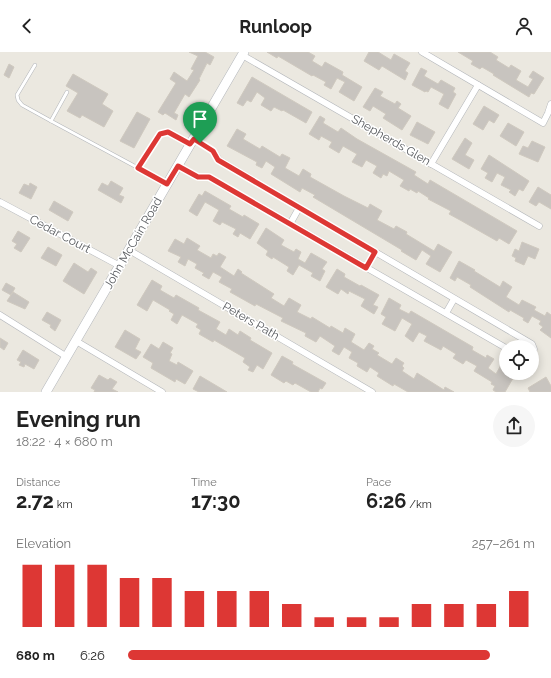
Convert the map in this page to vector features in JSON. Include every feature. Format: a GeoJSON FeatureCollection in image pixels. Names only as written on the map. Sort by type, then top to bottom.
{"type":"FeatureCollection","features":[{"type":"Feature","properties":{"kind":"main road","name":"John McCain Road"},"geometry":{"type":"LineString","coordinates":[[46,392],[243,53]]}},
{"type":"Feature","properties":{"kind":"street"},"geometry":{"type":"LineString","coordinates":[[422,52],[543,123],[551,104]]}},
{"type":"Feature","properties":{"kind":"street","name":"Shepherds Glen"},"geometry":{"type":"LineString","coordinates":[[243,53],[539,226]]}},
{"type":"Feature","properties":{"kind":"street"},"geometry":{"type":"LineString","coordinates":[[431,164],[478,85]]}},
{"type":"Feature","properties":{"kind":"street"},"geometry":{"type":"LineString","coordinates":[[192,142],[213,151],[218,160],[525,340]]}},
{"type":"Feature","properties":{"kind":"street"},"geometry":{"type":"LineString","coordinates":[[178,166],[198,177],[209,177],[499,344]]}},
{"type":"Feature","properties":{"kind":"street","name":"Cedar Court"},"geometry":{"type":"LineString","coordinates":[[0,202],[120,266]]}},
{"type":"Feature","properties":{"kind":"street"},"geometry":{"type":"LineString","coordinates":[[290,224],[299,208]]}},
{"type":"Feature","properties":{"kind":"street","name":"Peters Path"},"geometry":{"type":"LineString","coordinates":[[129,250],[372,392]]}},
{"type":"Feature","properties":{"kind":"street"},"geometry":{"type":"LineString","coordinates":[[366,268],[375,252]]}},
{"type":"Feature","properties":{"kind":"street"},"geometry":{"type":"LineString","coordinates":[[446,314],[454,299]]}},
{"type":"Feature","properties":{"kind":"street"},"geometry":{"type":"LineString","coordinates":[[0,315],[66,357]]}},
{"type":"Feature","properties":{"kind":"street"},"geometry":{"type":"LineString","coordinates":[[76,341],[162,392]]}},
{"type":"Feature","properties":{"kind":"lane"},"geometry":{"type":"LineString","coordinates":[[35,64],[17,95],[18,100],[22,105],[167,184]]}},
{"type":"Feature","properties":{"kind":"lane"},"geometry":{"type":"LineString","coordinates":[[51,121],[68,92]]}},
{"type":"Feature","properties":{"kind":"lane"},"geometry":{"type":"LineString","coordinates":[[138,168],[160,134],[168,132],[192,142]]}},
{"type":"Feature","properties":{"kind":"building"},"geometry":{"type":"Polygon","coordinates":[[[189,52],[205,52],[214,57],[210,65],[207,63],[199,79],[200,80],[189,97],[185,94],[174,113],[178,115],[176,120],[165,113],[163,115],[158,112],[176,83],[170,79],[174,72],[187,81],[194,70],[191,69],[198,56],[189,52]]]}},
{"type":"Feature","properties":{"kind":"building"},"geometry":{"type":"Polygon","coordinates":[[[267,52],[308,52],[315,56],[312,61],[322,67],[325,62],[343,72],[342,75],[362,87],[354,101],[339,92],[345,82],[337,78],[331,89],[324,85],[326,82],[313,75],[312,76],[278,56],[277,58],[267,52]]]}},
{"type":"Feature","properties":{"kind":"building"},"geometry":{"type":"Polygon","coordinates":[[[369,52],[378,52],[391,60],[394,54],[410,63],[405,71],[408,73],[405,80],[382,66],[379,70],[364,61],[369,52]]]}},
{"type":"Feature","properties":{"kind":"building"},"geometry":{"type":"Polygon","coordinates":[[[458,52],[490,52],[498,57],[496,60],[509,68],[511,65],[521,71],[516,80],[528,87],[533,79],[529,77],[533,71],[544,78],[534,94],[531,93],[529,97],[482,67],[480,69],[471,64],[473,61],[458,52]]]}},
{"type":"Feature","properties":{"kind":"building"},"geometry":{"type":"Polygon","coordinates":[[[9,64],[14,67],[9,78],[4,75],[9,64]]]}},
{"type":"Feature","properties":{"kind":"building"},"geometry":{"type":"Polygon","coordinates":[[[421,68],[427,71],[424,76],[438,84],[441,80],[455,88],[453,92],[456,94],[448,109],[439,104],[444,94],[431,87],[428,92],[425,92],[412,85],[421,68]]]}},
{"type":"Feature","properties":{"kind":"building"},"geometry":{"type":"Polygon","coordinates":[[[73,74],[108,94],[102,104],[113,111],[104,127],[82,115],[80,118],[67,111],[78,93],[66,86],[73,74]]]}},
{"type":"Feature","properties":{"kind":"building"},"geometry":{"type":"Polygon","coordinates":[[[252,77],[312,112],[306,123],[283,110],[282,111],[274,107],[271,111],[261,105],[265,98],[257,92],[251,102],[247,100],[243,106],[237,103],[252,77]]]}},
{"type":"Feature","properties":{"kind":"building"},"geometry":{"type":"Polygon","coordinates":[[[375,88],[383,92],[380,96],[395,104],[397,101],[401,104],[398,108],[411,116],[402,130],[383,118],[386,114],[373,106],[370,111],[363,107],[375,88]]]}},
{"type":"Feature","properties":{"kind":"building"},"geometry":{"type":"Polygon","coordinates":[[[484,106],[499,115],[494,123],[489,120],[483,130],[473,124],[484,106]]]}},
{"type":"Feature","properties":{"kind":"building"},"geometry":{"type":"Polygon","coordinates":[[[137,112],[150,119],[134,148],[120,141],[137,112]]]}},
{"type":"Feature","properties":{"kind":"building"},"geometry":{"type":"Polygon","coordinates":[[[320,116],[325,119],[323,123],[338,132],[341,128],[357,139],[416,172],[414,175],[428,184],[430,180],[517,231],[509,244],[499,238],[497,241],[449,214],[451,211],[428,199],[429,198],[418,191],[417,193],[410,189],[409,191],[400,186],[404,180],[389,171],[387,176],[383,174],[381,178],[373,173],[377,166],[366,160],[362,167],[352,162],[357,154],[343,146],[339,153],[329,147],[332,142],[321,136],[319,140],[309,134],[320,116]]]}},
{"type":"Feature","properties":{"kind":"building"},"geometry":{"type":"Polygon","coordinates":[[[417,122],[435,132],[428,144],[410,135],[417,122]]]}},
{"type":"Feature","properties":{"kind":"building"},"geometry":{"type":"Polygon","coordinates":[[[508,123],[524,132],[516,146],[500,136],[508,123]]]}},
{"type":"Feature","properties":{"kind":"building"},"geometry":{"type":"Polygon","coordinates":[[[237,129],[246,134],[243,139],[260,149],[262,146],[280,157],[282,154],[290,158],[285,168],[299,176],[303,169],[311,174],[310,177],[344,196],[368,208],[370,204],[382,211],[377,220],[394,229],[396,226],[434,251],[438,244],[452,252],[440,272],[426,264],[431,256],[422,250],[416,260],[401,251],[402,250],[313,197],[315,195],[302,188],[300,192],[271,174],[275,167],[266,161],[262,168],[256,165],[257,162],[227,146],[237,129]]]}},
{"type":"Feature","properties":{"kind":"building"},"geometry":{"type":"Polygon","coordinates":[[[465,138],[472,143],[465,155],[474,160],[469,169],[452,159],[465,138]]]}},
{"type":"Feature","properties":{"kind":"building"},"geometry":{"type":"Polygon","coordinates":[[[532,141],[545,147],[538,162],[519,154],[523,146],[528,148],[532,141]]]}},
{"type":"Feature","properties":{"kind":"building"},"geometry":{"type":"Polygon","coordinates":[[[489,155],[529,181],[523,191],[519,189],[515,196],[509,192],[511,190],[501,185],[505,177],[497,173],[492,182],[485,178],[488,173],[481,169],[489,155]]]}},
{"type":"Feature","properties":{"kind":"building"},"geometry":{"type":"Polygon","coordinates":[[[111,181],[123,188],[119,195],[124,197],[121,203],[98,190],[102,183],[108,186],[111,181]]]}},
{"type":"Feature","properties":{"kind":"building"},"geometry":{"type":"Polygon","coordinates":[[[30,183],[37,187],[31,199],[19,193],[24,184],[29,186],[30,183]]]}},
{"type":"Feature","properties":{"kind":"building"},"geometry":{"type":"Polygon","coordinates":[[[538,187],[551,195],[551,209],[539,202],[536,206],[529,202],[538,187]]]}},
{"type":"Feature","properties":{"kind":"building"},"geometry":{"type":"Polygon","coordinates":[[[205,191],[231,206],[229,209],[243,217],[244,215],[259,224],[250,239],[240,233],[238,237],[233,234],[236,229],[222,222],[220,225],[213,221],[219,210],[205,202],[197,216],[189,211],[199,194],[202,196],[205,191]]]}},
{"type":"Feature","properties":{"kind":"building"},"geometry":{"type":"Polygon","coordinates":[[[54,201],[73,212],[68,221],[49,210],[54,201]]]}},
{"type":"Feature","properties":{"kind":"building"},"geometry":{"type":"Polygon","coordinates":[[[266,228],[284,240],[281,245],[294,252],[296,249],[301,252],[298,259],[305,263],[311,253],[327,262],[322,269],[325,271],[320,281],[311,276],[313,273],[299,265],[293,275],[287,271],[289,267],[273,257],[272,259],[266,255],[268,251],[257,243],[266,228]]]}},
{"type":"Feature","properties":{"kind":"building"},"geometry":{"type":"Polygon","coordinates":[[[18,231],[30,238],[21,252],[14,248],[17,244],[12,241],[18,231]]]}},
{"type":"Feature","properties":{"kind":"building"},"geometry":{"type":"Polygon","coordinates":[[[187,238],[200,246],[197,250],[211,258],[213,254],[217,256],[219,253],[226,257],[220,267],[234,276],[238,269],[242,272],[241,273],[274,294],[271,298],[284,306],[289,298],[301,305],[297,312],[311,319],[312,317],[330,328],[331,326],[343,333],[345,328],[355,334],[351,342],[364,350],[369,343],[374,346],[372,349],[379,353],[377,355],[392,364],[396,358],[404,363],[402,366],[404,368],[402,371],[414,379],[417,373],[444,390],[445,387],[454,392],[408,392],[394,384],[393,386],[377,376],[379,373],[370,367],[367,372],[357,366],[358,363],[349,358],[352,352],[344,347],[339,355],[332,351],[335,346],[320,336],[316,342],[305,336],[306,333],[281,321],[283,318],[256,304],[255,306],[230,292],[232,289],[219,282],[222,277],[213,272],[209,279],[202,275],[204,273],[195,268],[197,264],[188,259],[185,266],[178,262],[181,257],[168,251],[175,239],[184,244],[187,238]]]}},
{"type":"Feature","properties":{"kind":"building"},"geometry":{"type":"Polygon","coordinates":[[[522,242],[539,249],[535,259],[528,256],[524,265],[515,261],[516,258],[512,256],[515,249],[519,251],[522,242]]]}},
{"type":"Feature","properties":{"kind":"building"},"geometry":{"type":"Polygon","coordinates":[[[48,247],[62,255],[56,266],[41,258],[48,247]]]}},
{"type":"Feature","properties":{"kind":"building"},"geometry":{"type":"Polygon","coordinates":[[[459,261],[500,287],[503,281],[512,287],[506,297],[519,305],[522,300],[536,307],[534,310],[545,316],[547,312],[551,315],[551,338],[540,330],[543,327],[539,324],[541,321],[532,316],[528,323],[523,320],[524,318],[510,310],[509,312],[470,287],[471,285],[457,277],[455,281],[450,278],[459,261]]]}},
{"type":"Feature","properties":{"kind":"building"},"geometry":{"type":"Polygon","coordinates":[[[74,263],[88,272],[91,268],[97,272],[84,294],[63,281],[74,263]]]}},
{"type":"Feature","properties":{"kind":"building"},"geometry":{"type":"Polygon","coordinates":[[[337,269],[345,274],[344,277],[379,295],[373,305],[378,307],[374,314],[361,306],[365,299],[349,291],[348,294],[341,289],[338,294],[326,287],[337,269]]]}},
{"type":"Feature","properties":{"kind":"building"},"geometry":{"type":"Polygon","coordinates":[[[152,280],[162,286],[160,290],[174,298],[176,295],[199,308],[198,310],[220,322],[216,329],[226,335],[229,329],[238,335],[240,331],[251,338],[250,340],[272,353],[263,369],[257,365],[253,372],[248,370],[250,367],[243,362],[245,358],[214,340],[213,342],[199,334],[201,330],[196,327],[198,324],[182,315],[177,324],[171,320],[174,314],[169,311],[170,310],[153,300],[147,311],[137,305],[152,280]]]}},
{"type":"Feature","properties":{"kind":"building"},"geometry":{"type":"Polygon","coordinates":[[[6,283],[15,288],[11,295],[2,290],[6,283]]]}},
{"type":"Feature","properties":{"kind":"building"},"geometry":{"type":"Polygon","coordinates":[[[13,292],[29,302],[25,309],[7,301],[13,292]]]}},
{"type":"Feature","properties":{"kind":"building"},"geometry":{"type":"Polygon","coordinates":[[[389,298],[401,305],[399,309],[409,314],[411,311],[473,347],[472,350],[486,358],[487,355],[494,359],[488,368],[496,374],[499,369],[499,380],[512,380],[505,392],[496,392],[493,390],[495,386],[491,384],[492,382],[474,371],[477,366],[466,360],[463,364],[453,358],[456,354],[443,346],[441,350],[424,341],[427,336],[419,332],[413,342],[405,336],[412,324],[402,318],[395,331],[382,324],[386,317],[381,314],[389,298]]]}},
{"type":"Feature","properties":{"kind":"building"},"geometry":{"type":"Polygon","coordinates":[[[47,312],[61,320],[55,331],[50,327],[51,325],[42,320],[47,312]]]}},
{"type":"Feature","properties":{"kind":"building"},"geometry":{"type":"Polygon","coordinates":[[[125,330],[140,339],[135,349],[141,352],[136,359],[115,347],[125,330]]]}},
{"type":"Feature","properties":{"kind":"building"},"geometry":{"type":"Polygon","coordinates":[[[0,338],[8,343],[4,350],[0,347],[0,338]]]}},
{"type":"Feature","properties":{"kind":"building"},"geometry":{"type":"Polygon","coordinates":[[[163,342],[173,348],[170,353],[172,354],[169,361],[177,365],[178,362],[193,371],[185,384],[176,379],[175,382],[151,368],[153,363],[143,357],[151,344],[159,349],[163,342]]]}},
{"type":"Feature","properties":{"kind":"building"},"geometry":{"type":"Polygon","coordinates":[[[23,350],[39,360],[34,369],[25,364],[24,367],[19,365],[21,362],[17,360],[23,350]]]}},
{"type":"Feature","properties":{"kind":"building"},"geometry":{"type":"Polygon","coordinates":[[[282,356],[293,362],[292,364],[326,383],[322,389],[320,388],[318,392],[311,392],[295,383],[293,385],[286,381],[284,383],[271,375],[282,356]]]}},
{"type":"Feature","properties":{"kind":"building"},"geometry":{"type":"Polygon","coordinates":[[[99,375],[108,380],[110,378],[117,382],[112,389],[118,392],[94,392],[95,390],[91,388],[99,375]]]}},
{"type":"Feature","properties":{"kind":"building"},"geometry":{"type":"Polygon","coordinates":[[[200,376],[227,392],[199,392],[193,389],[200,376]]]}},
{"type":"Feature","properties":{"kind":"building"},"geometry":{"type":"Polygon","coordinates":[[[546,377],[551,386],[551,392],[530,392],[528,388],[546,377]]]}},
{"type":"Feature","properties":{"kind":"route"},"geometry":{"type":"LineString","coordinates":[[168,132],[190,144],[194,139],[200,143],[213,151],[218,160],[375,252],[366,268],[209,177],[198,177],[178,166],[167,184],[138,168],[160,134],[168,132]]}}]}
